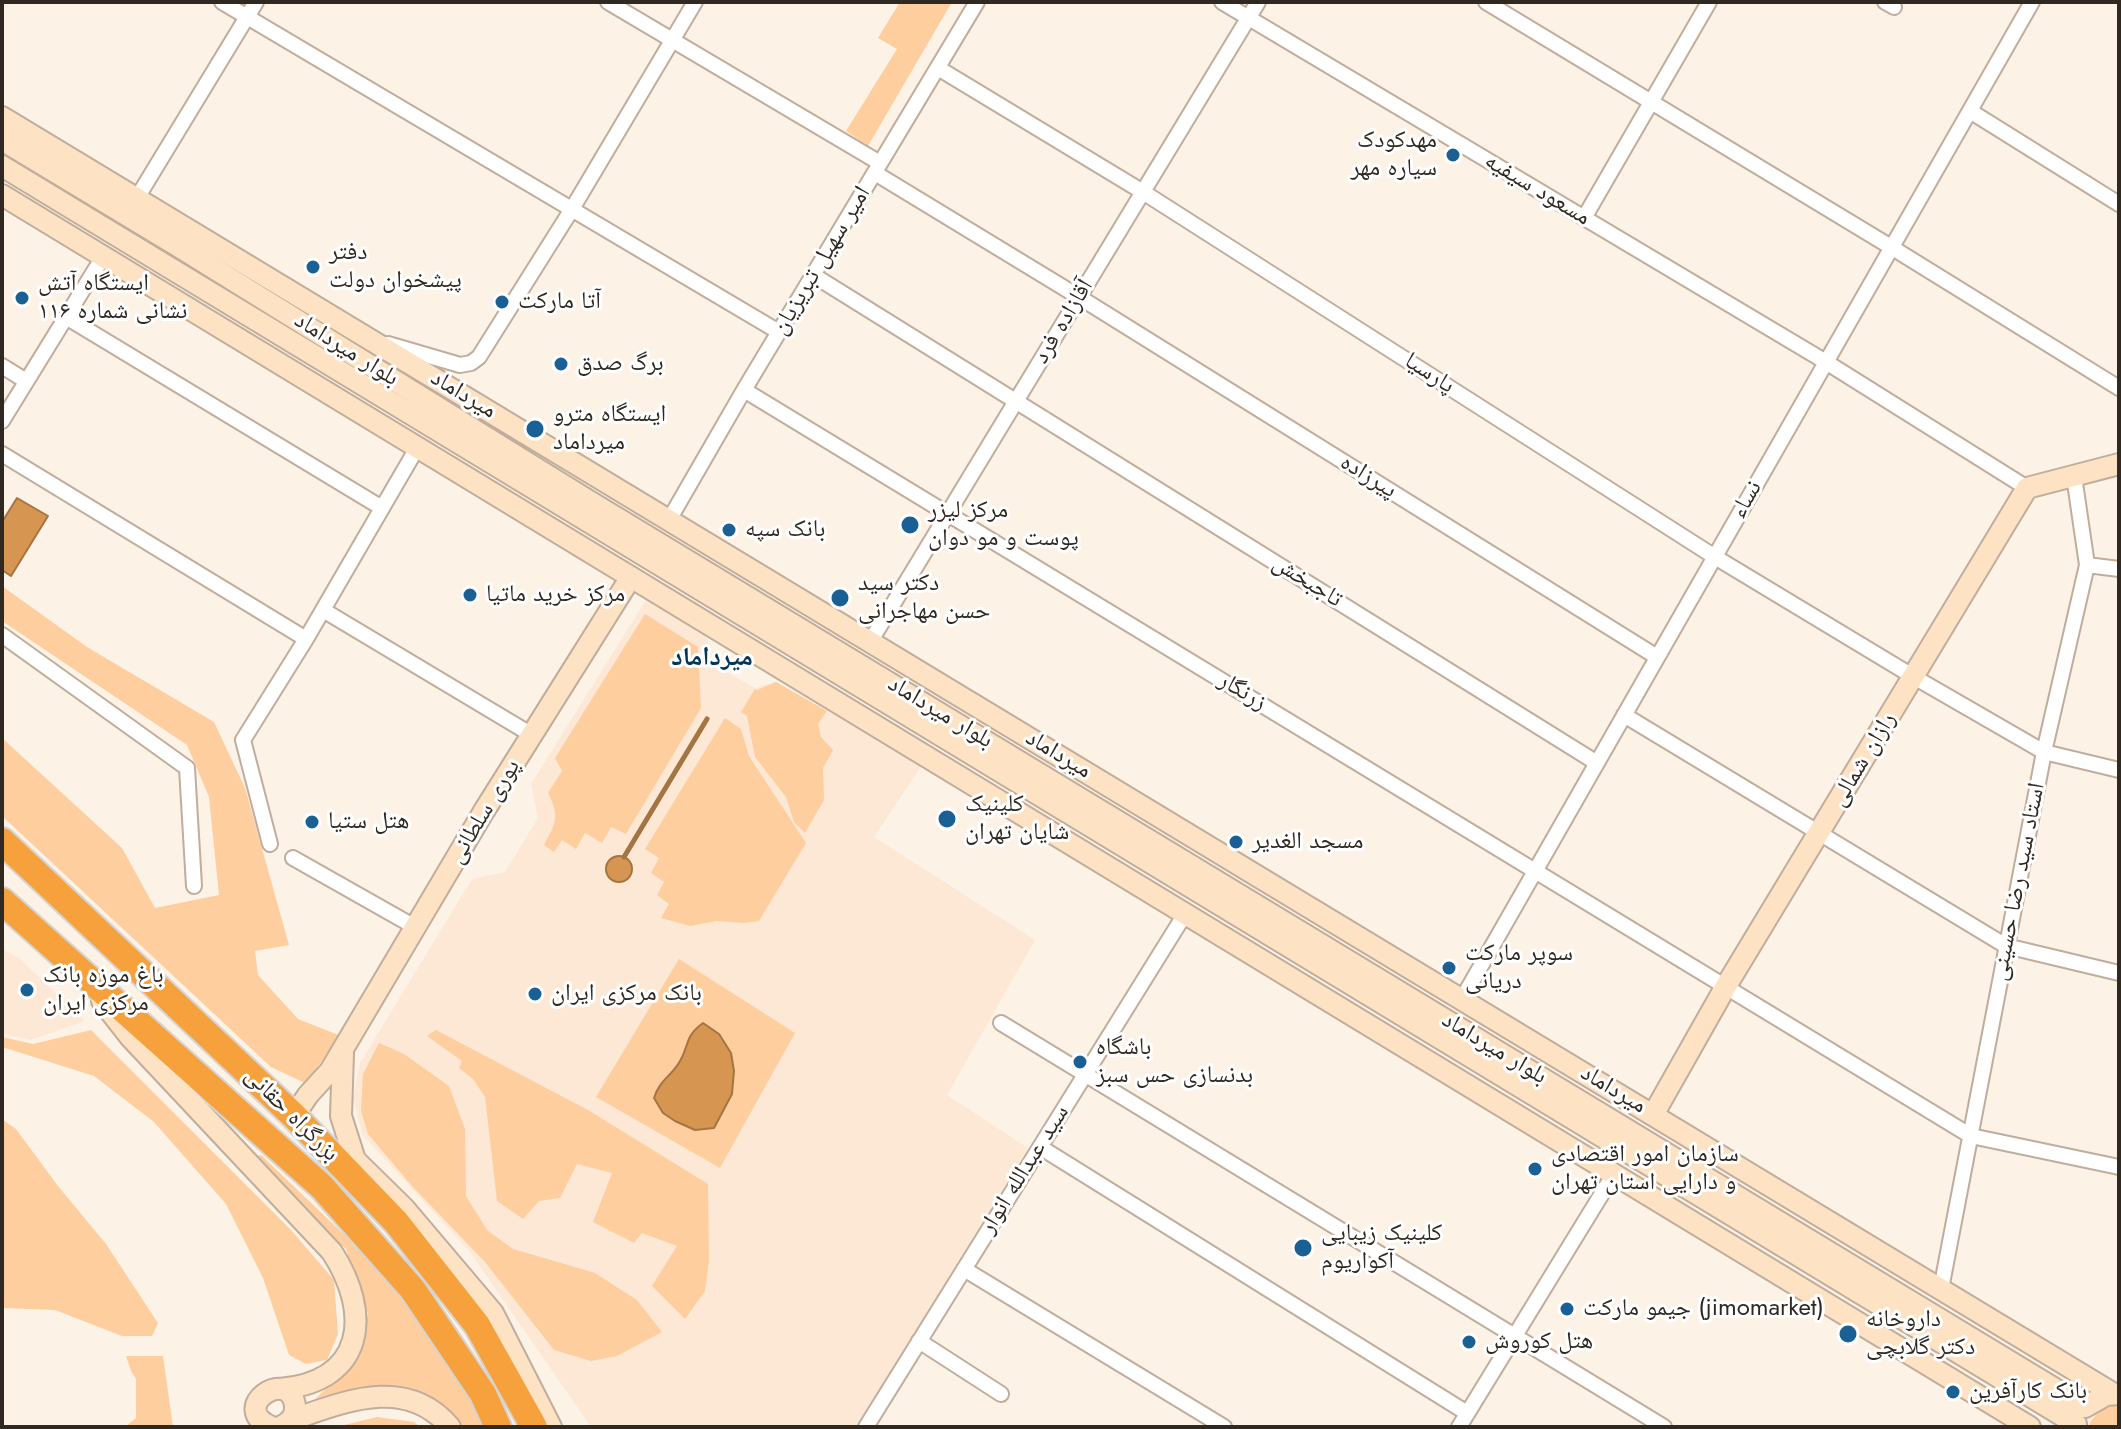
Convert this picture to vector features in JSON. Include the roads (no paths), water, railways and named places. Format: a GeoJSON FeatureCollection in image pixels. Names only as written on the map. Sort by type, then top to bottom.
{"type":"FeatureCollection","features":[{"type":"Feature","properties":{"kind":"highway","name":"بزرگراه حقانی"},"geometry":{"type":"LineString","coordinates":[[2,841],[294,1116],[396,1222],[477,1325],[534,1427]]}},
{"type":"Feature","properties":{"kind":"highway","name":"بزرگراه حقانی"},"geometry":{"type":"LineString","coordinates":[[2,901],[322,1187],[413,1290],[483,1394],[498,1427]]}},
{"type":"Feature","properties":{"kind":"main road","name":"میرداماد"},"geometry":{"type":"LineString","coordinates":[[2,117],[2117,1394]]}},
{"type":"Feature","properties":{"kind":"main road","name":"بلوار میرداماد"},"geometry":{"type":"LineString","coordinates":[[2,140],[1002,751],[2079,1419]]}},
{"type":"Feature","properties":{"kind":"main road","name":"بلوار میرداماد"},"geometry":{"type":"LineString","coordinates":[[2,166],[2079,1419]]}},
{"type":"Feature","properties":{"kind":"main road"},"geometry":{"type":"LineString","coordinates":[[2,195],[2030,1427]]}},
{"type":"Feature","properties":{"kind":"main road"},"geometry":{"type":"LineString","coordinates":[[176,245],[244,263]]}},
{"type":"Feature","properties":{"kind":"main road"},"geometry":{"type":"LineString","coordinates":[[2027,488],[2119,464]]}},
{"type":"Feature","properties":{"kind":"main road","name":"رازان شمالی"},"geometry":{"type":"LineString","coordinates":[[1653,1115],[1726,986],[2027,488]]}},
{"type":"Feature","properties":{"kind":"main road","name":"پوری سلطانی"},"geometry":{"type":"LineString","coordinates":[[294,1116],[330,1071],[631,577]]}},
{"type":"Feature","properties":{"kind":"main road"},"geometry":{"type":"LineString","coordinates":[[978,706],[1002,751]]}},
{"type":"Feature","properties":{"kind":"main road"},"geometry":{"type":"LineString","coordinates":[[67,958],[131,1038],[332,1252],[349,1283],[356,1311],[353,1340],[341,1364],[319,1379],[296,1387],[267,1390],[256,1406],[263,1423],[281,1425],[351,1400],[373,1396],[419,1404],[450,1427]]}},
{"type":"Feature","properties":{"kind":"main road"},"geometry":{"type":"LineString","coordinates":[[343,1049],[341,1116],[355,1160],[404,1208],[493,1313],[551,1427]]}},
{"type":"Feature","properties":{"kind":"main road"},"geometry":{"type":"LineString","coordinates":[[280,1389],[291,1395],[296,1408],[281,1425]]}},
{"type":"Feature","properties":{"kind":"main road"},"geometry":{"type":"LineString","coordinates":[[2079,1419],[2099,1398],[2117,1394]]}},
{"type":"Feature","properties":{"kind":"street"},"geometry":{"type":"LineString","coordinates":[[222,2],[779,332]]}},
{"type":"Feature","properties":{"kind":"street"},"geometry":{"type":"LineString","coordinates":[[137,198],[256,2]]}},
{"type":"Feature","properties":{"kind":"street","name":"پیرزاده"},"geometry":{"type":"LineString","coordinates":[[608,2],[1657,657]]}},
{"type":"Feature","properties":{"kind":"street"},"geometry":{"type":"LineString","coordinates":[[373,341],[460,365],[471,363],[479,357],[572,209],[695,2]]}},
{"type":"Feature","properties":{"kind":"street","name":"امیر سهیل تبریزیان"},"geometry":{"type":"LineString","coordinates":[[669,520],[977,2]]}},
{"type":"Feature","properties":{"kind":"street","name":"مسعود سیفیه"},"geometry":{"type":"LineString","coordinates":[[1222,2],[1826,362],[2027,488]]}},
{"type":"Feature","properties":{"kind":"street","name":"آقازاده فرد"},"geometry":{"type":"LineString","coordinates":[[870,642],[1258,2]]}},
{"type":"Feature","properties":{"kind":"street"},"geometry":{"type":"LineString","coordinates":[[1486,2],[2119,388]]}},
{"type":"Feature","properties":{"kind":"street"},"geometry":{"type":"LineString","coordinates":[[1584,218],[1709,2]]}},
{"type":"Feature","properties":{"kind":"street","name":"نساء"},"geometry":{"type":"LineString","coordinates":[[1462,999],[2032,2]]}},
{"type":"Feature","properties":{"kind":"street","name":"پارسیا"},"geometry":{"type":"LineString","coordinates":[[938,68],[1143,192],[1715,557],[1914,677],[2044,752],[2119,770]]}},
{"type":"Feature","properties":{"kind":"street"},"geometry":{"type":"LineString","coordinates":[[1970,111],[2119,204]]}},
{"type":"Feature","properties":{"kind":"street"},"geometry":{"type":"LineString","coordinates":[[2,421],[103,257]]}},
{"type":"Feature","properties":{"kind":"street","name":"تاجبخش"},"geometry":{"type":"LineString","coordinates":[[813,275],[1597,763]]}},
{"type":"Feature","properties":{"kind":"street"},"geometry":{"type":"LineString","coordinates":[[66,317],[382,508]]}},
{"type":"Feature","properties":{"kind":"street"},"geometry":{"type":"LineString","coordinates":[[2,366],[26,381]]}},
{"type":"Feature","properties":{"kind":"street","name":"زرنگار"},"geometry":{"type":"LineString","coordinates":[[744,390],[1971,1136],[2119,1167]]}},
{"type":"Feature","properties":{"kind":"street"},"geometry":{"type":"LineString","coordinates":[[270,844],[243,740],[306,639],[417,448]]}},
{"type":"Feature","properties":{"kind":"street"},"geometry":{"type":"LineString","coordinates":[[2,454],[306,639]]}},
{"type":"Feature","properties":{"kind":"street","name":"استاد سید رضا حسینی"},"geometry":{"type":"LineString","coordinates":[[1941,1289],[2044,752],[2087,565],[2074,476]]}},
{"type":"Feature","properties":{"kind":"street"},"geometry":{"type":"LineString","coordinates":[[2087,565],[2119,569]]}},
{"type":"Feature","properties":{"kind":"street"},"geometry":{"type":"LineString","coordinates":[[323,610],[532,735]]}},
{"type":"Feature","properties":{"kind":"street"},"geometry":{"type":"LineString","coordinates":[[2,635],[187,768],[194,886]]}},
{"type":"Feature","properties":{"kind":"street"},"geometry":{"type":"LineString","coordinates":[[1624,715],[2006,946],[2119,973]]}},
{"type":"Feature","properties":{"kind":"street"},"geometry":{"type":"LineString","coordinates":[[293,858],[415,927]]}},
{"type":"Feature","properties":{"kind":"street","name":"سید عبدالله انوار"},"geometry":{"type":"LineString","coordinates":[[866,1427],[1185,914]]}},
{"type":"Feature","properties":{"kind":"street"},"geometry":{"type":"LineString","coordinates":[[1001,1023],[1664,1427]]}},
{"type":"Feature","properties":{"kind":"street"},"geometry":{"type":"LineString","coordinates":[[1040,1147],[1467,1413]]}},
{"type":"Feature","properties":{"kind":"street"},"geometry":{"type":"LineString","coordinates":[[1459,1427],[1614,1174]]}},
{"type":"Feature","properties":{"kind":"street"},"geometry":{"type":"LineString","coordinates":[[964,1269],[1224,1427]]}},
{"type":"Feature","properties":{"kind":"street"},"geometry":{"type":"LineString","coordinates":[[919,1341],[1001,1394]]}},
{"type":"Feature","properties":{"kind":"waterway"},"geometry":{"type":"LineString","coordinates":[[624,857],[707,719]]}},
{"type":"Feature","properties":{"kind":"place","name":"مهدکودک سیاره مهر"},"geometry":{"type":"Point","coordinates":[1453,155]}},
{"type":"Feature","properties":{"kind":"place","name":"دفتر پیشخوان دولت"},"geometry":{"type":"Point","coordinates":[313,267]}},
{"type":"Feature","properties":{"kind":"place","name":"ایستگاه آتش نشانی شماره ۱۱۶"},"geometry":{"type":"Point","coordinates":[22,298]}},
{"type":"Feature","properties":{"kind":"place","name":"آتا مارکت"},"geometry":{"type":"Point","coordinates":[502,302]}},
{"type":"Feature","properties":{"kind":"place","name":"برگ صدق"},"geometry":{"type":"Point","coordinates":[561,364]}},
{"type":"Feature","properties":{"kind":"place","name":"ایستگاه مترو میرداماد"},"geometry":{"type":"Point","coordinates":[535,429]}},
{"type":"Feature","properties":{"kind":"place","name":"مرکز لیزر پوست و مو دوان"},"geometry":{"type":"Point","coordinates":[910,525]}},
{"type":"Feature","properties":{"kind":"place","name":"بانک سپه"},"geometry":{"type":"Point","coordinates":[729,530]}},
{"type":"Feature","properties":{"kind":"place","name":"مرکز خرید ماتیا"},"geometry":{"type":"Point","coordinates":[470,595]}},
{"type":"Feature","properties":{"kind":"place","name":"دکتر سید حسن مهاجرانی"},"geometry":{"type":"Point","coordinates":[840,598]}},
{"type":"Feature","properties":{"kind":"place","name":"کلینیک شایان تهران"},"geometry":{"type":"Point","coordinates":[947,819]}},
{"type":"Feature","properties":{"kind":"place","name":"هتل ستیا"},"geometry":{"type":"Point","coordinates":[312,822]}},
{"type":"Feature","properties":{"kind":"place","name":"مسجد الغدیر"},"geometry":{"type":"Point","coordinates":[1236,842]}},
{"type":"Feature","properties":{"kind":"place","name":"سوپر مارکت دریانی"},"geometry":{"type":"Point","coordinates":[1449,968]}},
{"type":"Feature","properties":{"kind":"place","name":"باغ موزه بانک مرکزی ایران"},"geometry":{"type":"Point","coordinates":[27,990]}},
{"type":"Feature","properties":{"kind":"place","name":"بانک مرکزی ایران"},"geometry":{"type":"Point","coordinates":[535,994]}},
{"type":"Feature","properties":{"kind":"place","name":"باشگاه بدنسازی حس سبز"},"geometry":{"type":"Point","coordinates":[1080,1062]}},
{"type":"Feature","properties":{"kind":"place","name":"سازمان امور اقتصادی و دارایی استان تهران"},"geometry":{"type":"Point","coordinates":[1535,1169]}},
{"type":"Feature","properties":{"kind":"place","name":"کلینیک زیبایی آکواریوم"},"geometry":{"type":"Point","coordinates":[1303,1248]}},
{"type":"Feature","properties":{"kind":"place","name":"جیمو مارکت (jimomarket)"},"geometry":{"type":"Point","coordinates":[1567,1309]}},
{"type":"Feature","properties":{"kind":"place","name":"داروخانه دکتر گلابچی"},"geometry":{"type":"Point","coordinates":[1848,1334]}},
{"type":"Feature","properties":{"kind":"place","name":"هتل کوروش"},"geometry":{"type":"Point","coordinates":[1469,1342]}},
{"type":"Feature","properties":{"kind":"place","name":"بانک کارآفرین"},"geometry":{"type":"Point","coordinates":[1953,1392]}},
{"type":"Feature","properties":{"kind":"district","name":"میرداماد"},"geometry":{"type":"Point","coordinates":[712,659]}}]}
